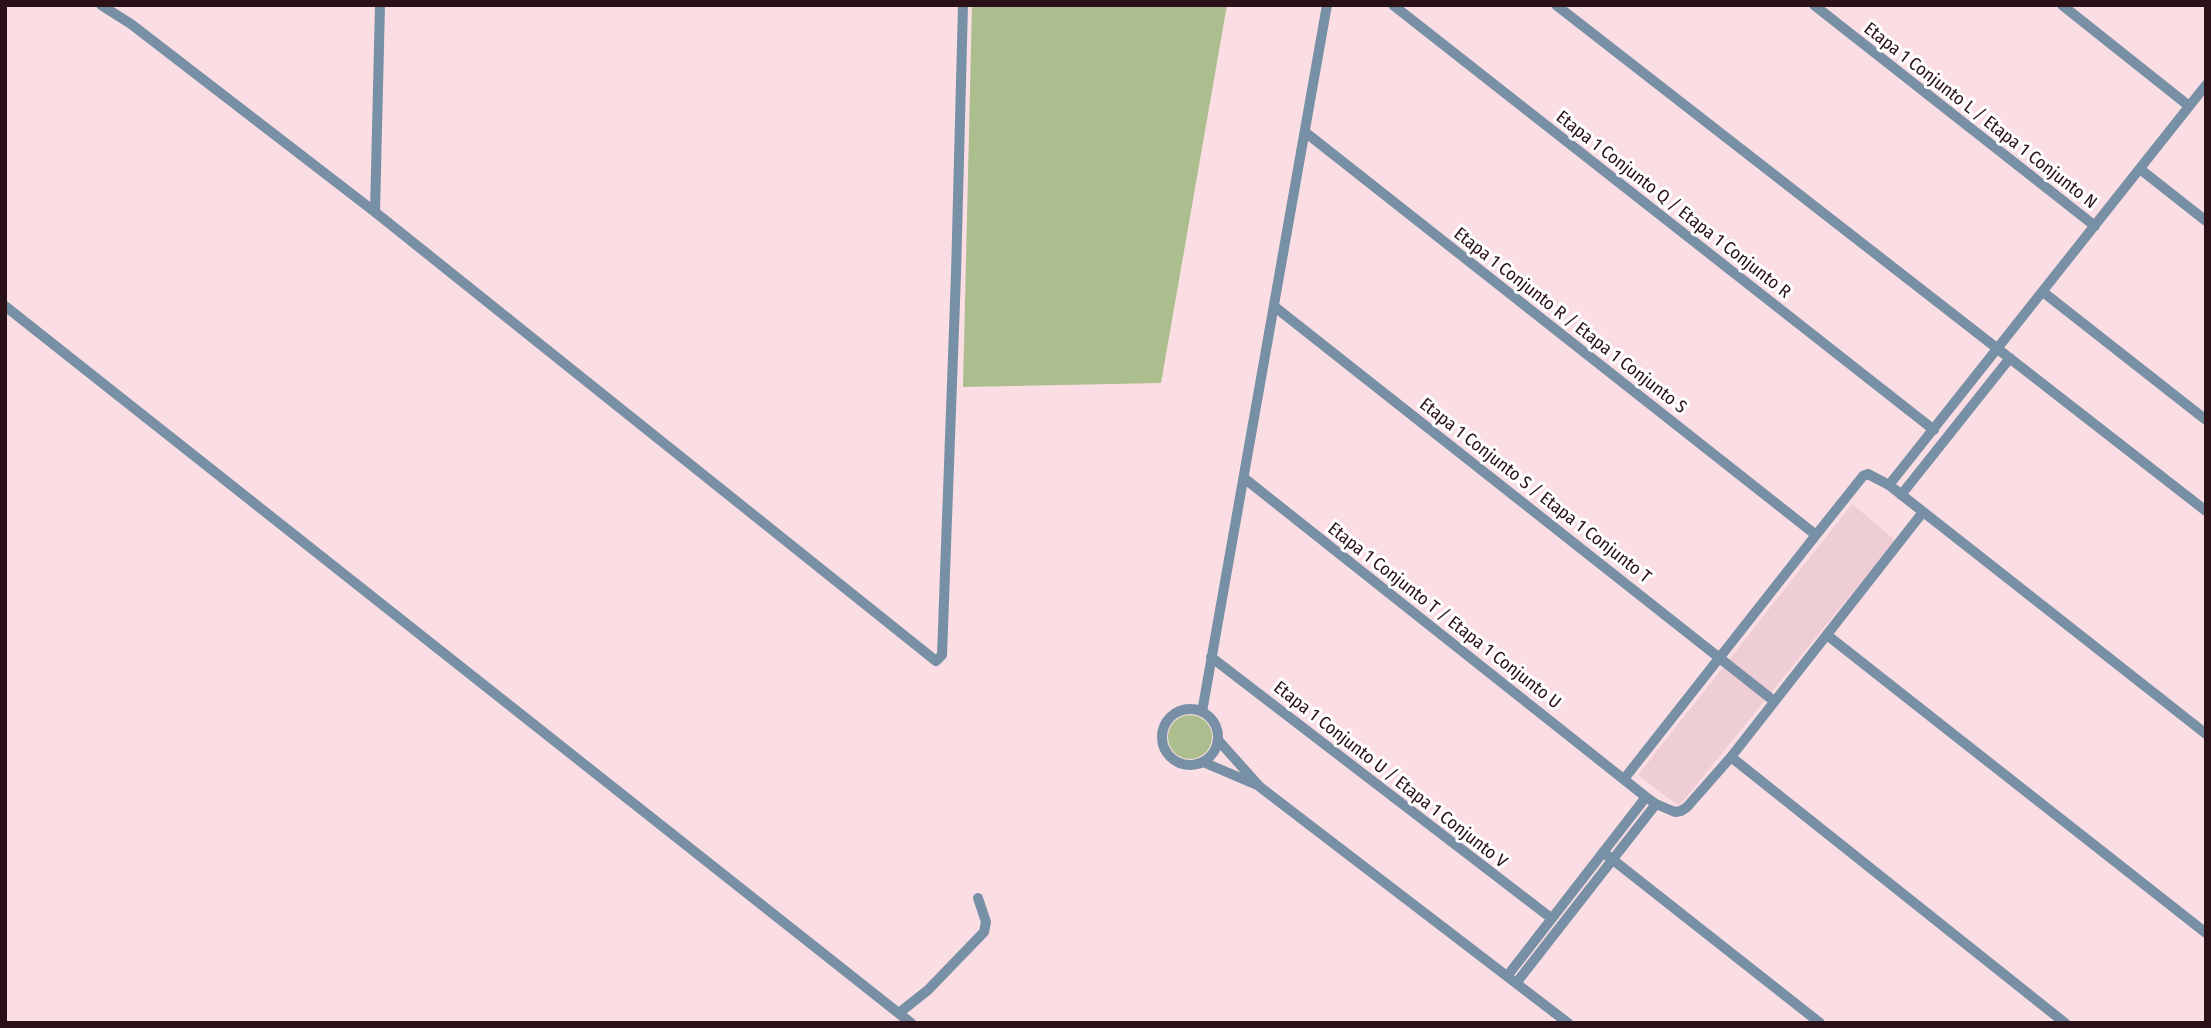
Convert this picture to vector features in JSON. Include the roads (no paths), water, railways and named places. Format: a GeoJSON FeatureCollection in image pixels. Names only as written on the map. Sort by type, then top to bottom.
{"type":"FeatureCollection","features":[{"type":"Feature","properties":{"kind":"street"},"geometry":{"type":"LineString","coordinates":[[101,5],[131,24],[375,212],[933,660],[938,660],[942,655],[963,5]]}},
{"type":"Feature","properties":{"kind":"street"},"geometry":{"type":"LineString","coordinates":[[375,212],[380,5]]}},
{"type":"Feature","properties":{"kind":"street"},"geometry":{"type":"LineString","coordinates":[[1202,712],[1327,5]]}},
{"type":"Feature","properties":{"kind":"street","name":"Etapa 1 Conjunto Q / Etapa 1 Conjunto R"},"geometry":{"type":"LineString","coordinates":[[1393,5],[1934,430]]}},
{"type":"Feature","properties":{"kind":"street"},"geometry":{"type":"LineString","coordinates":[[1556,5],[1568,9],[2206,511]]}},
{"type":"Feature","properties":{"kind":"street","name":"Etapa 1 Conjunto L / Etapa 1 Conjunto N"},"geometry":{"type":"LineString","coordinates":[[1814,5],[2095,226]]}},
{"type":"Feature","properties":{"kind":"street"},"geometry":{"type":"LineString","coordinates":[[2062,5],[2189,106]]}},
{"type":"Feature","properties":{"kind":"street"},"geometry":{"type":"LineString","coordinates":[[1889,485],[2206,85]]}},
{"type":"Feature","properties":{"kind":"street","name":"Etapa 1 Conjunto R / Etapa 1 Conjunto S"},"geometry":{"type":"LineString","coordinates":[[1305,132],[1816,535]]}},
{"type":"Feature","properties":{"kind":"street"},"geometry":{"type":"LineString","coordinates":[[2140,169],[2206,221]]}},
{"type":"Feature","properties":{"kind":"street"},"geometry":{"type":"LineString","coordinates":[[2043,292],[2206,420]]}},
{"type":"Feature","properties":{"kind":"street"},"geometry":{"type":"LineString","coordinates":[[5,306],[912,1023]]}},
{"type":"Feature","properties":{"kind":"street","name":"Etapa 1 Conjunto S / Etapa 1 Conjunto T"},"geometry":{"type":"LineString","coordinates":[[1275,307],[1774,701]]}},
{"type":"Feature","properties":{"kind":"street"},"geometry":{"type":"LineString","coordinates":[[1901,495],[2010,358]]}},
{"type":"Feature","properties":{"kind":"street"},"geometry":{"type":"LineString","coordinates":[[1624,779],[1863,476],[1870,474],[1889,485],[2206,734]]}},
{"type":"Feature","properties":{"kind":"street","name":"Etapa 1 Conjunto T / Etapa 1 Conjunto U"},"geometry":{"type":"LineString","coordinates":[[1244,478],[1656,804]]}},
{"type":"Feature","properties":{"kind":"street"},"geometry":{"type":"LineString","coordinates":[[1517,982],[1656,804],[1675,812],[1684,810],[1731,757],[1923,512]]}},
{"type":"Feature","properties":{"kind":"street"},"geometry":{"type":"LineString","coordinates":[[1827,635],[2206,933]]}},
{"type":"Feature","properties":{"kind":"street","name":"Etapa 1 Conjunto U / Etapa 1 Conjunto V"},"geometry":{"type":"LineString","coordinates":[[1211,657],[1550,918]]}},
{"type":"Feature","properties":{"kind":"street"},"geometry":{"type":"LineString","coordinates":[[1218,740],[1213,753],[1203,762],[1185,765],[1170,757],[1165,750],[1162,733],[1170,718],[1177,712],[1185,709],[1202,712],[1214,723],[1218,740],[1260,787],[1568,1023]]}},
{"type":"Feature","properties":{"kind":"street"},"geometry":{"type":"LineString","coordinates":[[1731,757],[2065,1023]]}},
{"type":"Feature","properties":{"kind":"street"},"geometry":{"type":"LineString","coordinates":[[1203,762],[1260,787]]}},
{"type":"Feature","properties":{"kind":"street"},"geometry":{"type":"LineString","coordinates":[[1508,975],[1646,797]]}},
{"type":"Feature","properties":{"kind":"street"},"geometry":{"type":"LineString","coordinates":[[1603,852],[1820,1023]]}},
{"type":"Feature","properties":{"kind":"street"},"geometry":{"type":"LineString","coordinates":[[899,1013],[928,990],[984,932],[986,922],[978,898]]}}]}
